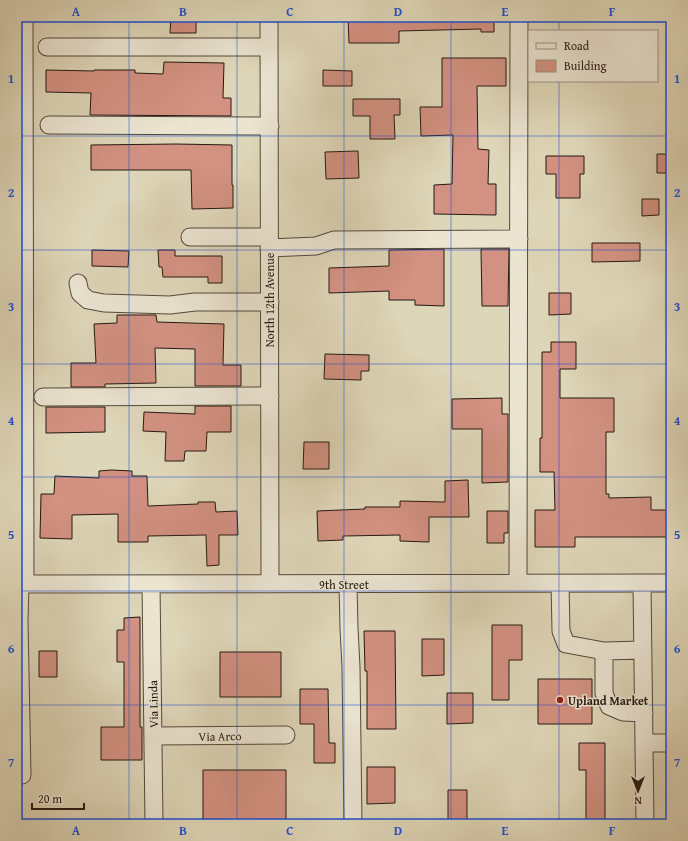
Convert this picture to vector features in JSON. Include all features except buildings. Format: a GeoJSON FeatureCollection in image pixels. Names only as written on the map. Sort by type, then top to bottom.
{"type":"FeatureCollection","features":[{"type":"Feature","properties":{"kind":"street"},"geometry":{"type":"LineString","coordinates":[[22,774],[19,621],[21,584],[24,17]]}},
{"type":"Feature","properties":{"kind":"street","name":"North 12th Avenue"},"geometry":{"type":"LineString","coordinates":[[269,17],[270,584]]}},
{"type":"Feature","properties":{"kind":"street"},"geometry":{"type":"LineString","coordinates":[[518,583],[519,17]]}},
{"type":"Feature","properties":{"kind":"street"},"geometry":{"type":"LineString","coordinates":[[47,47],[269,47]]}},
{"type":"Feature","properties":{"kind":"street"},"geometry":{"type":"LineString","coordinates":[[49,125],[270,126]]}},
{"type":"Feature","properties":{"kind":"street"},"geometry":{"type":"LineString","coordinates":[[190,237],[316,246],[334,240],[518,239]]}},
{"type":"Feature","properties":{"kind":"street"},"geometry":{"type":"LineString","coordinates":[[78,283],[80,293],[88,300],[104,303],[170,305],[195,302],[270,302]]}},
{"type":"Feature","properties":{"kind":"street"},"geometry":{"type":"LineString","coordinates":[[43,397],[270,396]]}},
{"type":"Feature","properties":{"kind":"street"},"geometry":{"type":"LineString","coordinates":[[560,583],[562,631],[566,644],[604,651],[643,650]]}},
{"type":"Feature","properties":{"kind":"street","name":"9th Street"},"geometry":{"type":"LineString","coordinates":[[21,584],[671,583]]}},
{"type":"Feature","properties":{"kind":"street","name":"Via Linda"},"geometry":{"type":"LineString","coordinates":[[152,584],[154,824]]}},
{"type":"Feature","properties":{"kind":"street"},"geometry":{"type":"LineString","coordinates":[[348,584],[351,667],[353,824]]}},
{"type":"Feature","properties":{"kind":"street"},"geometry":{"type":"LineString","coordinates":[[642,584],[645,824]]}},
{"type":"Feature","properties":{"kind":"street"},"geometry":{"type":"LineString","coordinates":[[604,651],[604,693],[609,706],[624,712],[644,713]]}},
{"type":"Feature","properties":{"kind":"street","name":"Via Arco"},"geometry":{"type":"LineString","coordinates":[[153,736],[286,735]]}},
{"type":"Feature","properties":{"kind":"street"},"geometry":{"type":"LineString","coordinates":[[644,743],[671,743]]}},
{"type":"Feature","properties":{"kind":"place","name":"Upland Market"},"geometry":{"type":"Point","coordinates":[560,700]}}]}
